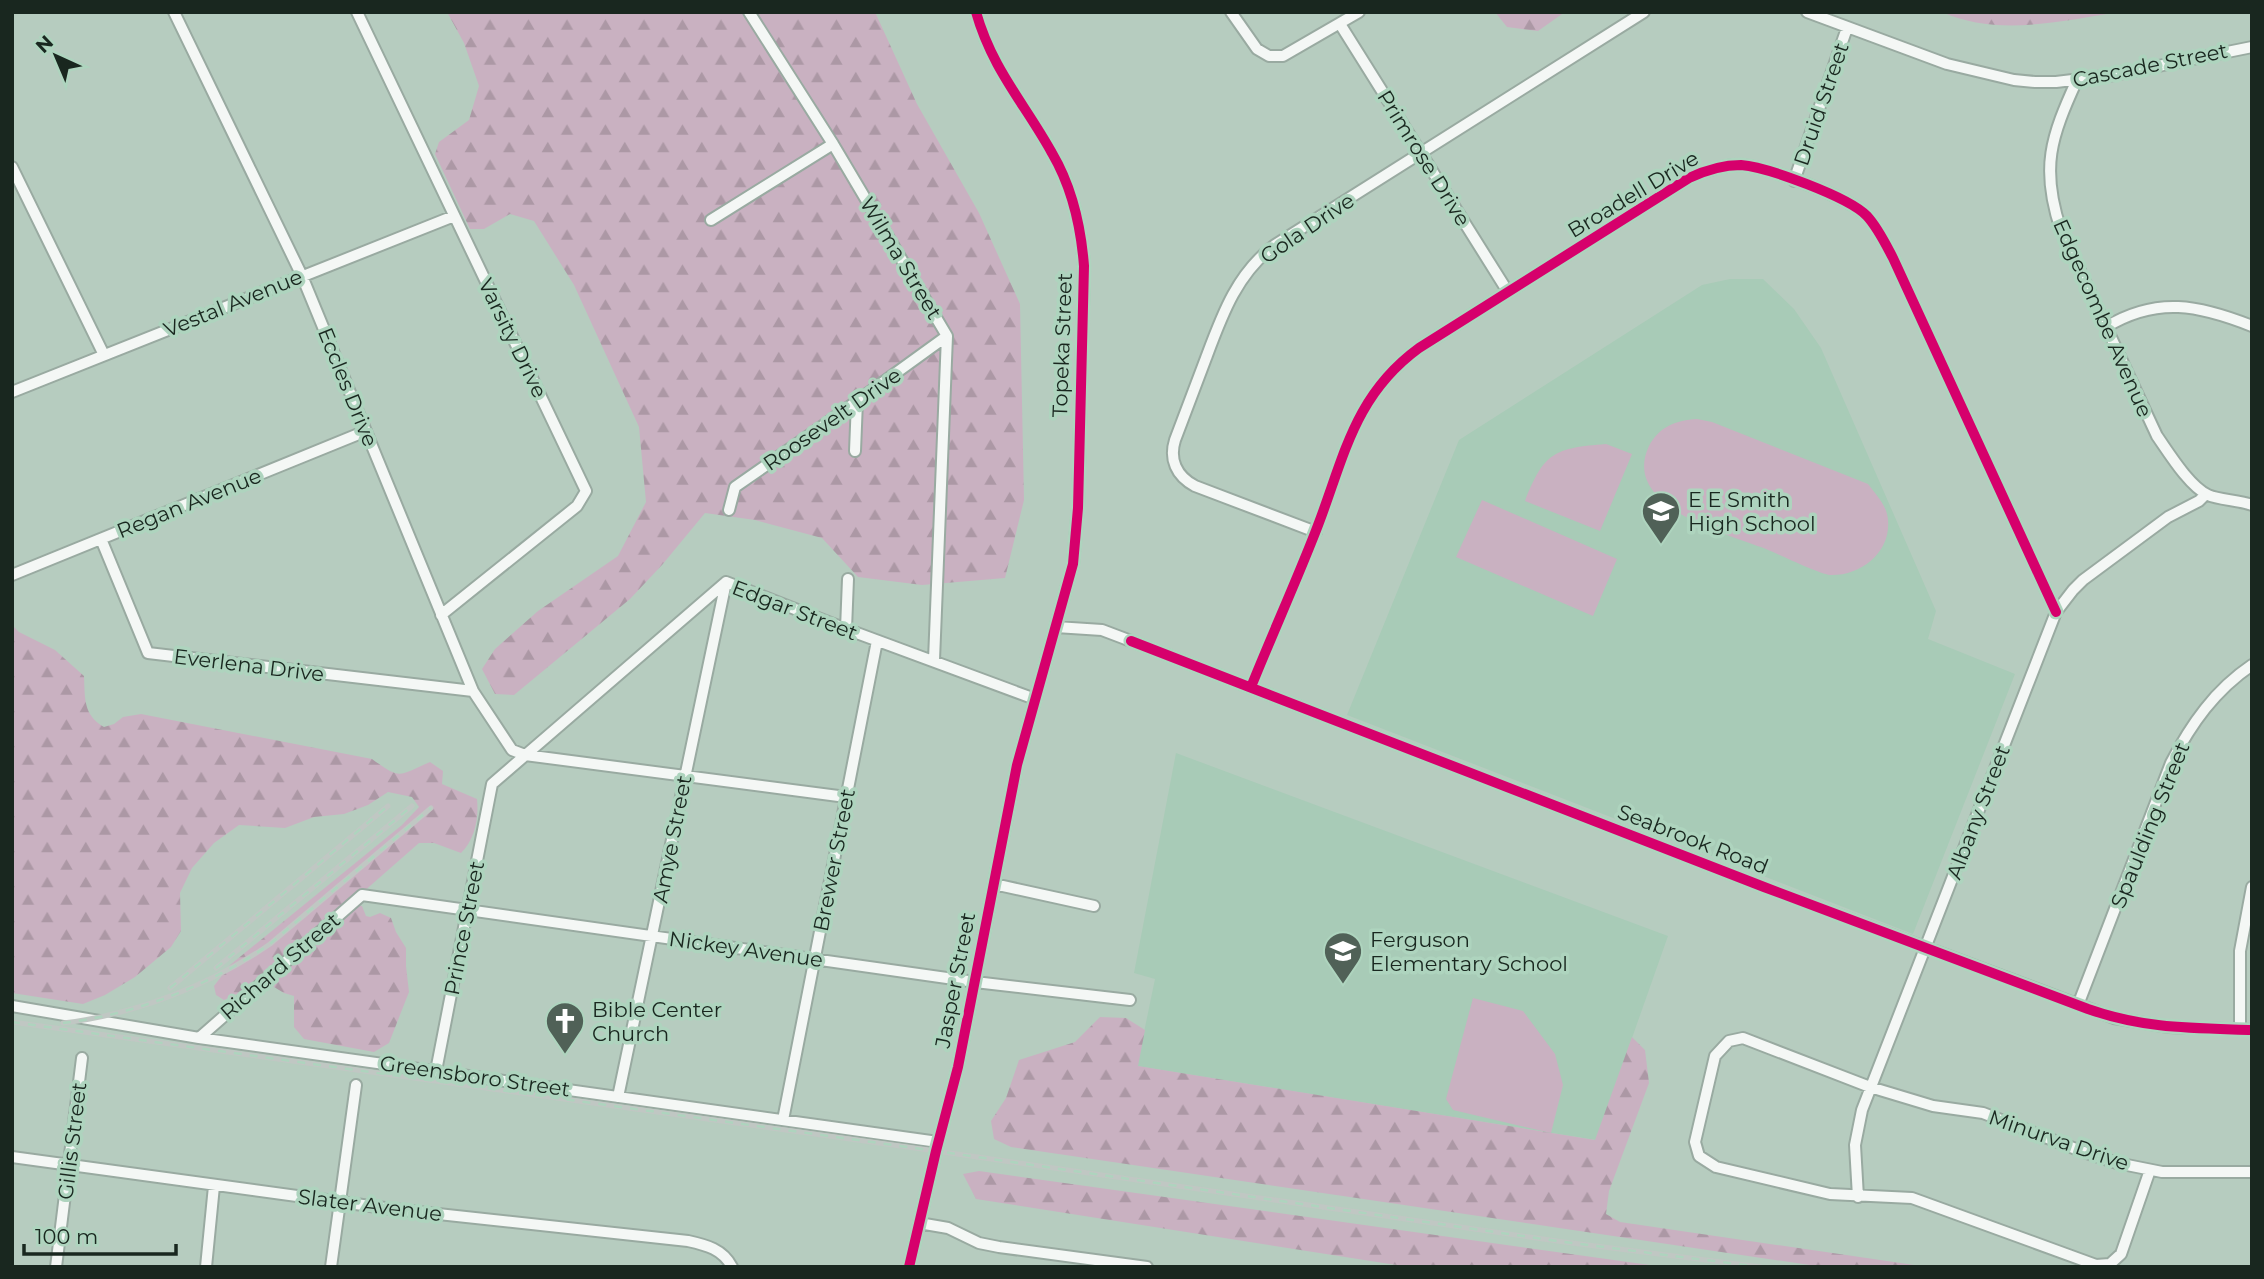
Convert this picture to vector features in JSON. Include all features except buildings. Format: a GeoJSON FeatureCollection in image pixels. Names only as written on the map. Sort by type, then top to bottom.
{"type":"FeatureCollection","features":[{"type":"Feature","properties":{"kind":"street","name":"Eccles Drive"},"geometry":{"type":"LineString","coordinates":[[174,12],[302,276],[473,691],[512,750],[525,755]]}},
{"type":"Feature","properties":{"kind":"street","name":"Varsity Drive"},"geometry":{"type":"LineString","coordinates":[[357,12],[586,491],[577,506],[442,615]]}},
{"type":"Feature","properties":{"kind":"street","name":"Wilma Street"},"geometry":{"type":"LineString","coordinates":[[749,12],[833,144],[947,336],[934,660]]}},
{"type":"Feature","properties":{"kind":"street","name":"Topeka Street"},"geometry":{"type":"LineString","coordinates":[[976,12],[998,68],[1052,152],[1061,171],[1078,224],[1083,252],[1077,536],[1066,591],[1035,699]]}},
{"type":"Feature","properties":{"kind":"street"},"geometry":{"type":"LineString","coordinates":[[1231,12],[1252,44],[1262,53],[1276,57],[1289,54],[1359,12]]}},
{"type":"Feature","properties":{"kind":"street","name":"Gola Drive"},"geometry":{"type":"LineString","coordinates":[[1316,531],[1188,482],[1175,467],[1173,446],[1224,310],[1250,268],[1275,245],[1644,12]]}},
{"type":"Feature","properties":{"kind":"street","name":"Cascade Street"},"geometry":{"type":"LineString","coordinates":[[1807,12],[1947,64],[1994,76],[2035,82],[2077,80],[2252,47]]}},
{"type":"Feature","properties":{"kind":"street","name":"Primrose Drive"},"geometry":{"type":"LineString","coordinates":[[1340,24],[1508,292]]}},
{"type":"Feature","properties":{"kind":"street","name":"Druid Street"},"geometry":{"type":"LineString","coordinates":[[1794,181],[1847,28]]}},
{"type":"Feature","properties":{"kind":"street","name":"Edgecombe Avenue"},"geometry":{"type":"LineString","coordinates":[[2077,80],[2054,134],[2050,155],[2051,196],[2061,230],[2157,436],[2173,459],[2206,494]]}},
{"type":"Feature","properties":{"kind":"street"},"geometry":{"type":"LineString","coordinates":[[711,220],[833,144]]}},
{"type":"Feature","properties":{"kind":"street","name":"Broadell Drive"},"geometry":{"type":"LineString","coordinates":[[1251,687],[1316,531],[1357,422],[1366,403],[1387,375],[1419,348],[1701,172],[1742,165],[1763,169],[1838,196],[1867,216],[1883,238],[2056,612]]}},
{"type":"Feature","properties":{"kind":"street"},"geometry":{"type":"LineString","coordinates":[[12,167],[104,355]]}},
{"type":"Feature","properties":{"kind":"street","name":"Vestal Avenue"},"geometry":{"type":"LineString","coordinates":[[12,392],[454,216]]}},
{"type":"Feature","properties":{"kind":"street"},"geometry":{"type":"LineString","coordinates":[[2106,327],[2144,310],[2178,306],[2220,313],[2252,326]]}},
{"type":"Feature","properties":{"kind":"street","name":"Roosevelt Drive"},"geometry":{"type":"LineString","coordinates":[[729,510],[735,486],[947,336]]}},
{"type":"Feature","properties":{"kind":"street"},"geometry":{"type":"LineString","coordinates":[[855,451],[858,401]]}},
{"type":"Feature","properties":{"kind":"street","name":"Regan Avenue"},"geometry":{"type":"LineString","coordinates":[[12,575],[366,431]]}},
{"type":"Feature","properties":{"kind":"street"},"geometry":{"type":"LineString","coordinates":[[2206,494],[2252,505]]}},
{"type":"Feature","properties":{"kind":"street","name":"Albany Street"},"geometry":{"type":"LineString","coordinates":[[1858,1197],[1855,1145],[1862,1110],[2056,612],[2083,580],[2168,517],[2199,501],[2206,494]]}},
{"type":"Feature","properties":{"kind":"street","name":"Everlena Drive"},"geometry":{"type":"LineString","coordinates":[[100,539],[148,653],[473,691]]}},
{"type":"Feature","properties":{"kind":"street"},"geometry":{"type":"LineString","coordinates":[[846,629],[848,579]]}},
{"type":"Feature","properties":{"kind":"street","name":"Edgar Street"},"geometry":{"type":"LineString","coordinates":[[492,784],[726,582],[1035,699]]}},
{"type":"Feature","properties":{"kind":"street","name":"Amye Street"},"geometry":{"type":"LineString","coordinates":[[618,1097],[726,582]]}},
{"type":"Feature","properties":{"kind":"street","name":"Seabrook Road"},"geometry":{"type":"LineString","coordinates":[[1056,627],[1102,630],[2114,1018],[2141,1024],[2246,1029]]}},
{"type":"Feature","properties":{"kind":"street","name":"Brewer Street"},"geometry":{"type":"LineString","coordinates":[[783,1120],[877,641]]}},
{"type":"Feature","properties":{"kind":"street","name":"Spaulding Street"},"geometry":{"type":"LineString","coordinates":[[2078,1005],[2171,763],[2184,738],[2208,704],[2252,664]]}},
{"type":"Feature","properties":{"kind":"street","name":"Jasper Street"},"geometry":{"type":"LineString","coordinates":[[909,1267],[958,1067],[1017,765],[1035,699]]}},
{"type":"Feature","properties":{"kind":"street"},"geometry":{"type":"LineString","coordinates":[[525,755],[846,797]]}},
{"type":"Feature","properties":{"kind":"street","name":"Prince Street"},"geometry":{"type":"LineString","coordinates":[[436,1071],[492,784]]}},
{"type":"Feature","properties":{"kind":"street"},"geometry":{"type":"LineString","coordinates":[[994,884],[1094,906]]}},
{"type":"Feature","properties":{"kind":"street"},"geometry":{"type":"LineString","coordinates":[[2246,1029],[2240,951],[2252,887]]}},
{"type":"Feature","properties":{"kind":"street","name":"Nickey Avenue"},"geometry":{"type":"LineString","coordinates":[[362,895],[975,982],[1130,1000]]}},
{"type":"Feature","properties":{"kind":"street","name":"Richard Street"},"geometry":{"type":"LineString","coordinates":[[199,1038],[362,895]]}},
{"type":"Feature","properties":{"kind":"street","name":"Greensboro Street"},"geometry":{"type":"LineString","coordinates":[[12,1006],[199,1038],[938,1142]]}},
{"type":"Feature","properties":{"kind":"street","name":"Minurva Drive"},"geometry":{"type":"LineString","coordinates":[[1858,1197],[1830,1194],[1716,1167],[1699,1156],[1696,1135],[1715,1056],[1723,1045],[1736,1039],[1750,1039],[1870,1087],[1933,1106],[1983,1113],[2081,1152],[2117,1163],[2150,1170],[2252,1172]]}},
{"type":"Feature","properties":{"kind":"street","name":"Gillis Street"},"geometry":{"type":"LineString","coordinates":[[56,1267],[82,1058]]}},
{"type":"Feature","properties":{"kind":"street"},"geometry":{"type":"LineString","coordinates":[[331,1267],[356,1085]]}},
{"type":"Feature","properties":{"kind":"street","name":"Slater Avenue"},"geometry":{"type":"LineString","coordinates":[[12,1157],[340,1202],[688,1241],[725,1255],[732,1267]]}},
{"type":"Feature","properties":{"kind":"street"},"geometry":{"type":"LineString","coordinates":[[1858,1197],[1919,1200],[2103,1266],[2110,1264],[2121,1254],[2150,1170]]}},
{"type":"Feature","properties":{"kind":"street"},"geometry":{"type":"LineString","coordinates":[[206,1267],[214,1186]]}},
{"type":"Feature","properties":{"kind":"street"},"geometry":{"type":"LineString","coordinates":[[919,1223],[948,1228],[979,1243],[999,1247],[1147,1267]]}},
{"type":"Feature","properties":{"kind":"shaded area","name":"E E Smith High School"},"geometry":{"type":"Polygon","coordinates":[[[1730,279],[1763,279],[1794,309],[1821,348],[1936,611],[1928,639],[2015,674],[1913,934],[1347,715],[1459,440],[1702,285],[1730,279]]]}},
{"type":"Feature","properties":{"kind":"shaded area"},"geometry":{"type":"Polygon","coordinates":[[[1176,753],[1668,936],[1596,1140],[1137,1066],[1155,979],[1134,973],[1176,753]]]}},
{"type":"Feature","properties":{"kind":"green space"},"geometry":{"type":"Polygon","coordinates":[[[447,12],[875,12],[917,104],[979,213],[1020,304],[1024,500],[1005,578],[922,585],[858,577],[822,538],[755,520],[705,513],[630,599],[514,695],[495,694],[482,669],[495,649],[538,611],[618,556],[646,502],[639,427],[574,285],[534,221],[510,214],[484,229],[470,229],[435,154],[439,142],[469,120],[479,86],[464,43],[447,12]]]}},
{"type":"Feature","properties":{"kind":"green space"},"geometry":{"type":"Polygon","coordinates":[[[1495,12],[1565,12],[1538,31],[1507,27],[1495,12]]]}},
{"type":"Feature","properties":{"kind":"green space"},"geometry":{"type":"Polygon","coordinates":[[[1942,12],[2119,12],[2052,23],[2007,25],[1963,20],[1942,12]]]}},
{"type":"Feature","properties":{"kind":"green space"},"geometry":{"type":"Polygon","coordinates":[[[1697,419],[1712,422],[1868,484],[1881,500],[1888,520],[1888,532],[1879,552],[1872,560],[1853,571],[1830,575],[1682,515],[1663,501],[1650,486],[1644,467],[1649,446],[1663,429],[1682,421],[1697,419]]]}},
{"type":"Feature","properties":{"kind":"green space"},"geometry":{"type":"Polygon","coordinates":[[[1606,444],[1632,454],[1600,531],[1525,501],[1538,472],[1554,456],[1574,448],[1606,444]]]}},
{"type":"Feature","properties":{"kind":"green space"},"geometry":{"type":"Polygon","coordinates":[[[1482,500],[1617,559],[1593,616],[1456,557],[1482,500]]]}},
{"type":"Feature","properties":{"kind":"green space"},"geometry":{"type":"Polygon","coordinates":[[[12,625],[19,632],[55,650],[84,676],[85,699],[89,711],[104,727],[123,717],[141,714],[372,759],[400,774],[430,762],[443,771],[442,784],[477,799],[475,828],[461,853],[434,843],[419,843],[313,936],[350,905],[362,906],[366,916],[380,913],[391,918],[406,948],[409,992],[389,1043],[374,1052],[304,1039],[294,1027],[294,996],[264,981],[224,1000],[216,995],[214,986],[230,965],[402,825],[419,807],[412,797],[388,792],[368,805],[344,814],[314,817],[285,828],[239,825],[214,843],[192,868],[180,893],[181,931],[171,947],[135,977],[105,995],[83,1004],[12,993],[12,625]]]}},
{"type":"Feature","properties":{"kind":"green space"},"geometry":{"type":"Polygon","coordinates":[[[1473,998],[1523,1011],[1555,1054],[1563,1085],[1551,1133],[1453,1110],[1446,1099],[1473,998]]]}},
{"type":"Feature","properties":{"kind":"green space"},"geometry":{"type":"Polygon","coordinates":[[[1100,1017],[1126,1018],[1145,1030],[1138,1066],[1595,1140],[1632,1037],[1645,1050],[1649,1083],[1609,1191],[1606,1214],[1620,1222],[1928,1267],[1823,1267],[1011,1147],[994,1139],[991,1121],[1006,1098],[1019,1060],[1075,1042],[1100,1017]]]}},
{"type":"Feature","properties":{"kind":"green space"},"geometry":{"type":"Polygon","coordinates":[[[979,1171],[1664,1267],[1409,1267],[976,1199],[963,1174],[979,1171]]]}},
{"type":"Feature","properties":{"kind":"railway"},"geometry":{"type":"LineString","coordinates":[[170,988],[388,806]]}},
{"type":"Feature","properties":{"kind":"railway"},"geometry":{"type":"LineString","coordinates":[[216,968],[412,806]]}},
{"type":"Feature","properties":{"kind":"railway"},"geometry":{"type":"LineString","coordinates":[[63,1023],[117,1013],[171,996],[247,959],[270,944],[431,808]]}},
{"type":"Feature","properties":{"kind":"railway"},"geometry":{"type":"LineString","coordinates":[[12,1022],[1564,1242],[1761,1267]]}},
{"type":"Feature","properties":{"kind":"cycle path"},"geometry":{"type":"LineString","coordinates":[[909,1267],[958,1067],[1017,765],[1073,564],[1078,508],[1084,266],[1078,222],[1059,166],[1000,69],[976,12]]}},
{"type":"Feature","properties":{"kind":"cycle path"},"geometry":{"type":"LineString","coordinates":[[1251,687],[1315,533],[1353,431],[1364,409],[1396,367],[1419,348],[1689,178],[1714,168],[1734,165],[1769,171],[1826,192],[1857,208],[1875,226],[1893,258],[2056,612]]}},
{"type":"Feature","properties":{"kind":"cycle path"},"geometry":{"type":"LineString","coordinates":[[1131,641],[1764,887],[2088,1009],[2149,1024],[2252,1030]]}},
{"type":"Feature","properties":{"kind":"place","name":"E E Smith High School"},"geometry":{"type":"Point","coordinates":[1661,545]}},
{"type":"Feature","properties":{"kind":"place","name":"Ferguson Elementary School"},"geometry":{"type":"Point","coordinates":[1343,985]}},
{"type":"Feature","properties":{"kind":"place","name":"Bible Center Church"},"geometry":{"type":"Point","coordinates":[565,1055]}}]}
